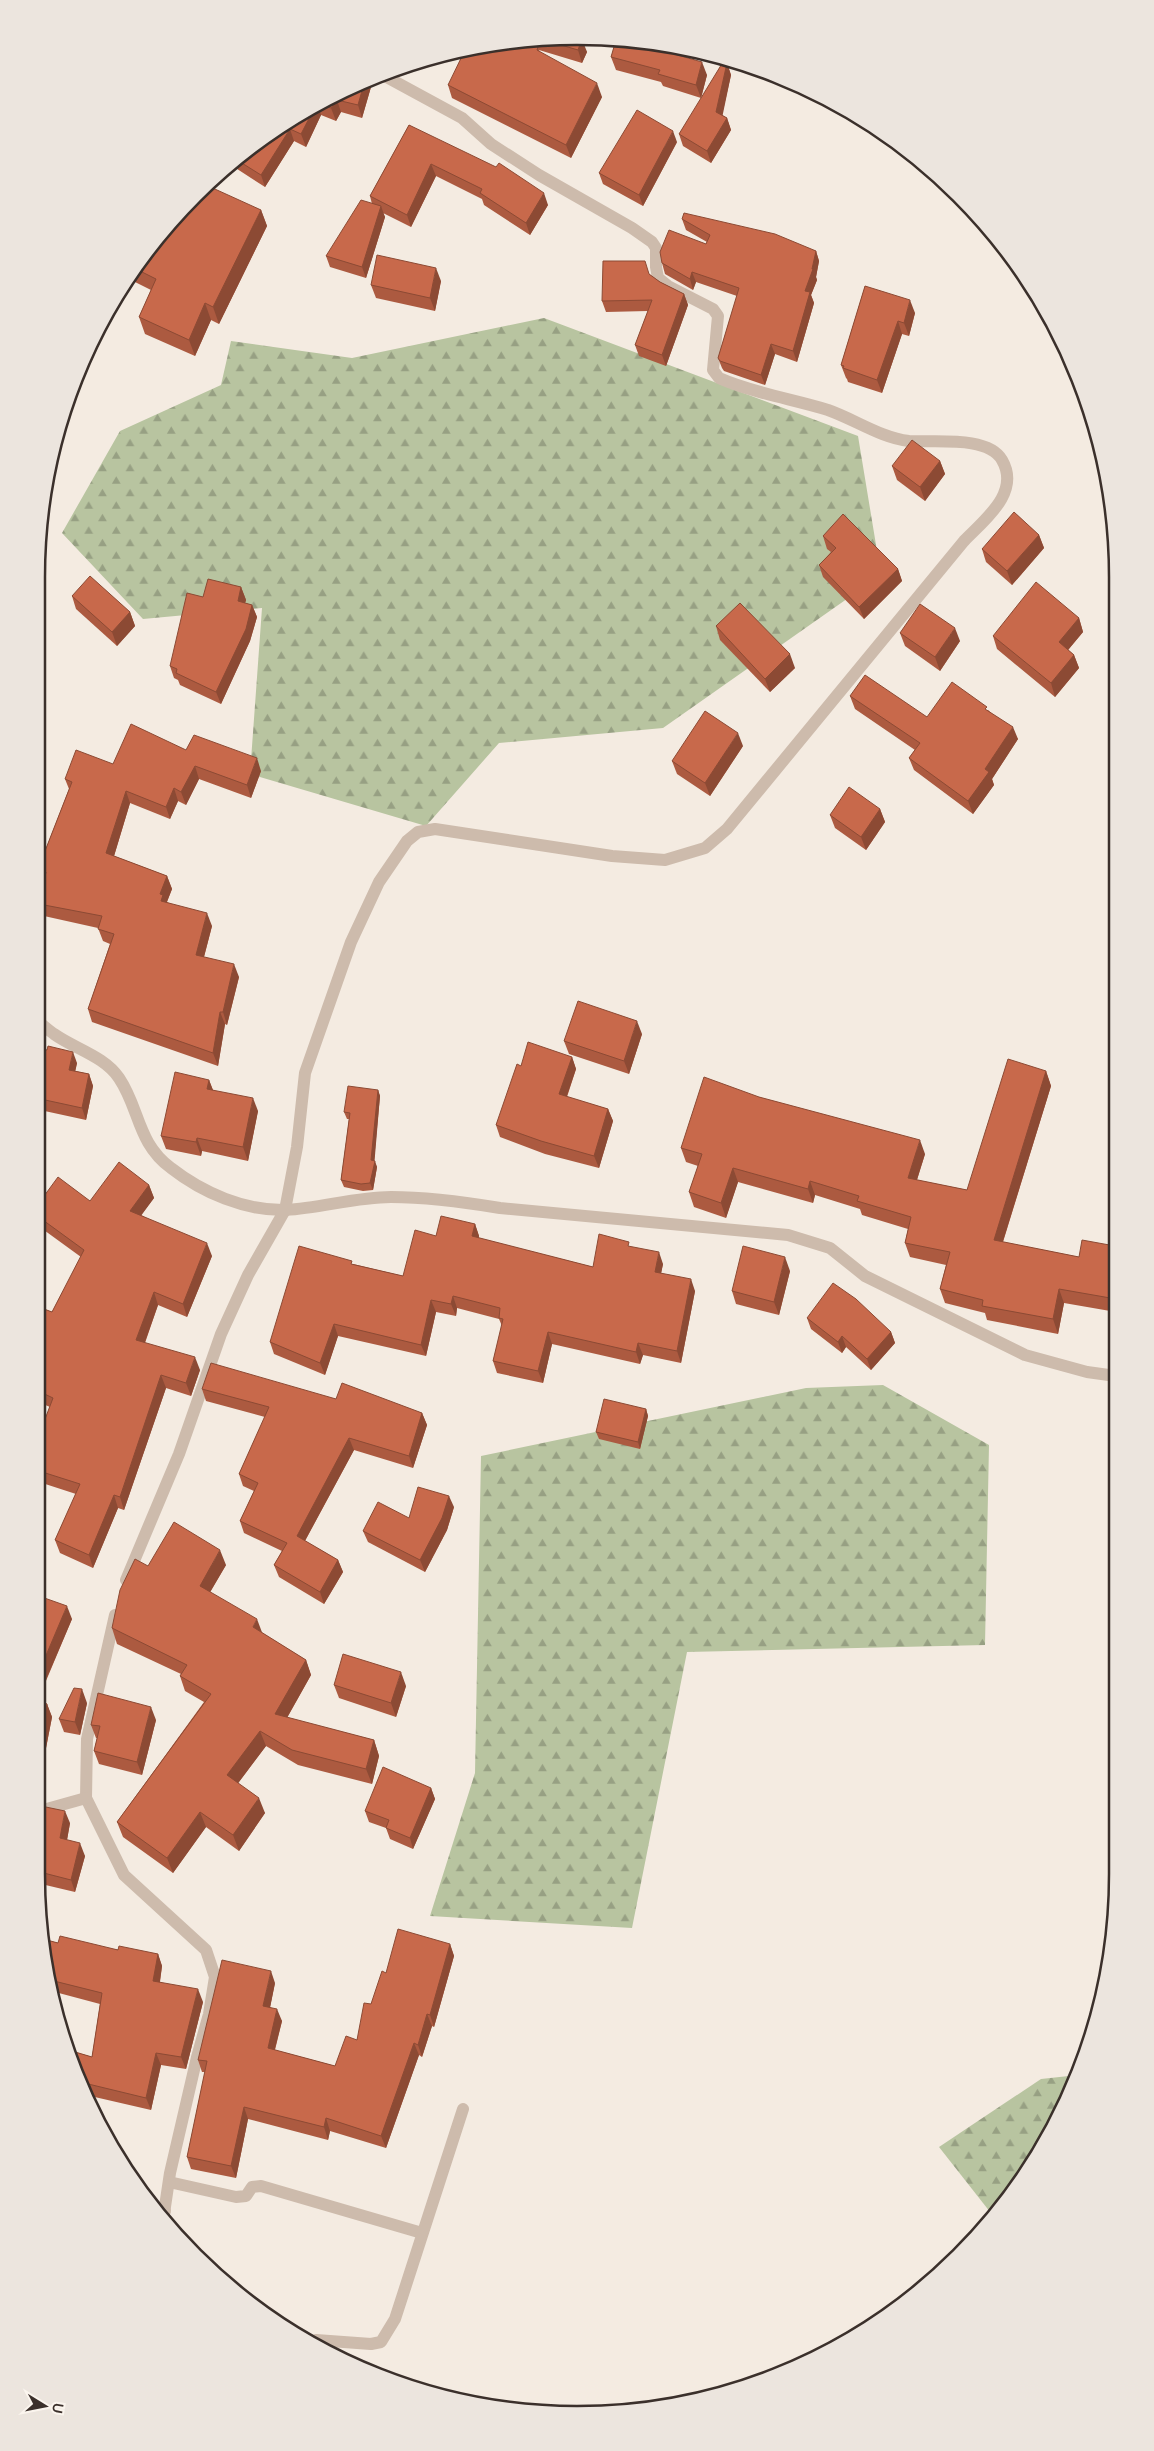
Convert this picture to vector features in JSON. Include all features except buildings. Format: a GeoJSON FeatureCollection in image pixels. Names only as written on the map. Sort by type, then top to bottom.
{"type":"FeatureCollection","features":[{"type":"Feature","properties":{"kind":"street"},"geometry":{"type":"LineString","coordinates":[[165,2210],[196,2057],[209,2014],[215,1977],[206,1950],[124,1875],[86,1798],[87,1739],[119,1599],[179,1454],[221,1334],[248,1275],[285,1210],[297,1147],[305,1073],[351,942],[379,882],[408,840],[418,832],[435,829],[612,856],[665,860],[705,848],[727,830],[964,541],[994,510],[1003,498],[1008,483],[1007,472],[1001,457],[977,443],[907,441],[829,410],[719,378],[713,370],[718,316],[713,309],[668,286],[658,278],[656,248],[652,242],[632,228],[539,175],[491,144],[462,118],[390,79]]}},
{"type":"Feature","properties":{"kind":"street"},"geometry":{"type":"LineString","coordinates":[[45,1027],[102,1062],[114,1072],[132,1102],[139,1128],[155,1153],[170,1168],[198,1186],[235,1203],[285,1210],[390,1197],[457,1201],[500,1208],[788,1235],[830,1248],[865,1276],[1025,1355],[1087,1372],[1109,1375]]}},
{"type":"Feature","properties":{"kind":"street"},"geometry":{"type":"LineString","coordinates":[[45,1809],[86,1798]]}},
{"type":"Feature","properties":{"kind":"street"},"geometry":{"type":"LineString","coordinates":[[321,2340],[371,2344],[381,2342],[395,2319],[463,2109]]}},
{"type":"Feature","properties":{"kind":"street"},"geometry":{"type":"LineString","coordinates":[[169,2182],[236,2197],[246,2196],[252,2187],[261,2186],[422,2233]]}},
{"type":"Feature","properties":{"kind":"green space"},"geometry":{"type":"Polygon","coordinates":[[[544,318],[858,436],[881,575],[663,728],[499,743],[426,826],[250,774],[262,608],[143,619],[62,533],[120,431],[221,385],[231,341],[352,358],[544,318]]]}},
{"type":"Feature","properties":{"kind":"green space"},"geometry":{"type":"Polygon","coordinates":[[[883,1385],[989,1445],[985,1645],[687,1652],[632,1928],[430,1916],[475,1773],[481,1456],[806,1388],[883,1385]]]}},
{"type":"Feature","properties":{"kind":"green space"},"geometry":{"type":"Polygon","coordinates":[[[1070,2076],[1038,2140],[1019,2170],[989,2210],[939,2147],[1041,2079],[1070,2076]]]}}]}
